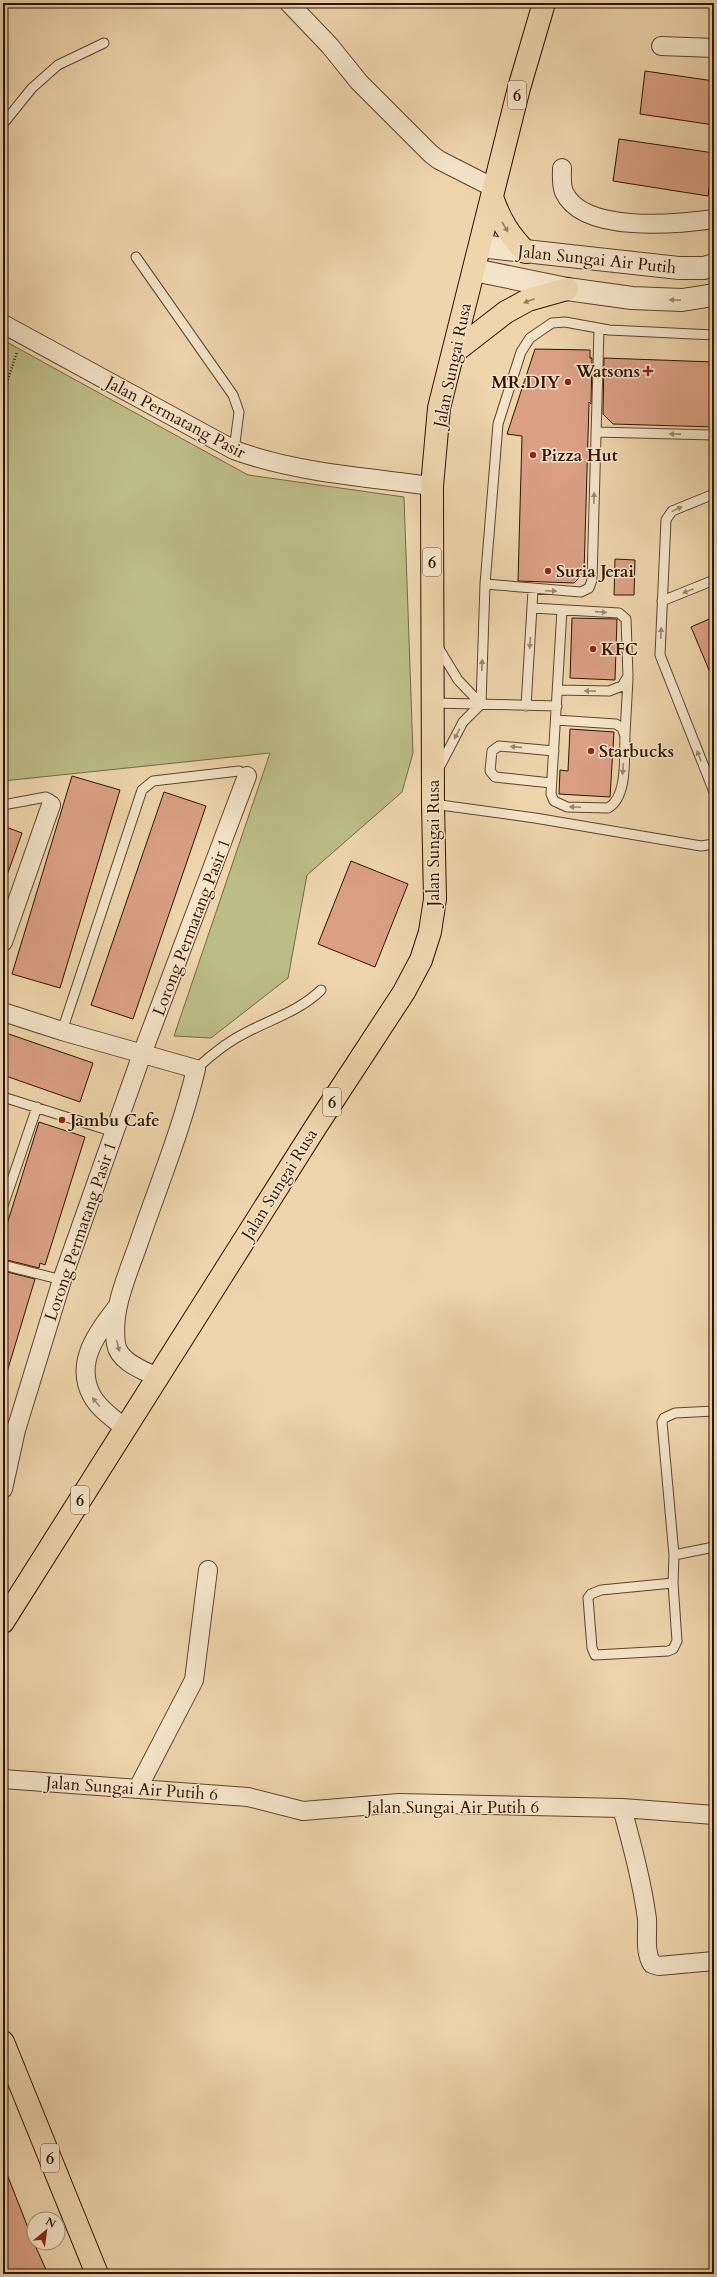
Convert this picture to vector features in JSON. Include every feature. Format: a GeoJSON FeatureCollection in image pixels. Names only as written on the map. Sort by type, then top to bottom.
{"type":"FeatureCollection","features":[{"type":"Feature","properties":{"kind":"main road","name":"Jalan Sungai Rusa"},"geometry":{"type":"LineString","coordinates":[[3,1622],[157,1377],[404,992],[421,960],[430,932],[435,899],[432,703],[432,486],[439,408],[519,88],[544,3]]}},
{"type":"Feature","properties":{"kind":"main road"},"geometry":{"type":"LineString","coordinates":[[493,192],[503,225],[512,238],[526,252]]}},
{"type":"Feature","properties":{"kind":"main road"},"geometry":{"type":"LineString","coordinates":[[453,352],[506,312],[528,300],[567,290]]}},
{"type":"Feature","properties":{"kind":"main road","name":"6"},"geometry":{"type":"LineString","coordinates":[[3,2042],[97,2274]]}},
{"type":"Feature","properties":{"kind":"street"},"geometry":{"type":"LineString","coordinates":[[289,3],[330,46],[359,82],[431,154],[438,160],[493,192]]}},
{"type":"Feature","properties":{"kind":"street"},"geometry":{"type":"LineString","coordinates":[[661,46],[714,48]]}},
{"type":"Feature","properties":{"kind":"street"},"geometry":{"type":"LineString","coordinates":[[562,168],[563,188],[571,202],[582,211],[604,219],[648,224],[714,219]]}},
{"type":"Feature","properties":{"kind":"street","name":"Jalan Sungai Air Putih"},"geometry":{"type":"LineString","coordinates":[[480,246],[679,268],[704,268],[714,265]]}},
{"type":"Feature","properties":{"kind":"street","name":"Jalan Sungai Air Putih"},"geometry":{"type":"LineString","coordinates":[[474,270],[567,290],[632,298],[682,300],[714,295]]}},
{"type":"Feature","properties":{"kind":"street","name":"Jalan Permatang Pasir"},"geometry":{"type":"LineString","coordinates":[[3,324],[234,450],[266,461],[291,467],[432,486]]}},
{"type":"Feature","properties":{"kind":"street","name":"Lorong Permatang Pasir 1"},"geometry":{"type":"LineString","coordinates":[[3,1489],[9,1428],[142,1054],[247,776]]}},
{"type":"Feature","properties":{"kind":"street"},"geometry":{"type":"LineString","coordinates":[[3,942],[51,805]]}},
{"type":"Feature","properties":{"kind":"street"},"geometry":{"type":"LineString","coordinates":[[3,1012],[62,1031],[196,1069],[181,1123],[117,1307],[92,1342],[85,1361],[87,1380],[92,1396],[106,1412],[125,1428]]}},
{"type":"Feature","properties":{"kind":"street"},"geometry":{"type":"LineString","coordinates":[[117,1307],[116,1344],[120,1355],[133,1365],[157,1377]]}},
{"type":"Feature","properties":{"kind":"street"},"geometry":{"type":"LineString","coordinates":[[138,1788],[184,1703],[194,1680],[208,1570]]}},
{"type":"Feature","properties":{"kind":"street","name":"Jalan Sungai Air Putih 6"},"geometry":{"type":"LineString","coordinates":[[3,1779],[248,1797],[303,1811],[399,1803],[622,1808],[714,1814]]}},
{"type":"Feature","properties":{"kind":"street"},"geometry":{"type":"LineString","coordinates":[[622,1808],[636,1860],[644,1902],[648,1958],[652,1964],[659,1966],[714,1961]]}},
{"type":"Feature","properties":{"kind":"lane"},"geometry":{"type":"LineString","coordinates":[[3,124],[32,88],[58,65],[104,43]]}},
{"type":"Feature","properties":{"kind":"lane"},"geometry":{"type":"LineString","coordinates":[[136,257],[233,395],[239,412],[234,450]]}},
{"type":"Feature","properties":{"kind":"lane"},"geometry":{"type":"LineString","coordinates":[[433,780],[463,722],[481,704],[484,584],[498,424],[521,352],[530,338],[552,322],[565,322],[599,329],[714,335]]}},
{"type":"Feature","properties":{"kind":"lane"},"geometry":{"type":"LineString","coordinates":[[484,584],[533,590],[580,592],[589,588],[591,584],[599,329]]}},
{"type":"Feature","properties":{"kind":"lane"},"geometry":{"type":"LineString","coordinates":[[596,432],[714,435]]}},
{"type":"Feature","properties":{"kind":"lane"},"geometry":{"type":"LineString","coordinates":[[714,494],[668,514],[666,520],[660,655],[714,792]]}},
{"type":"Feature","properties":{"kind":"lane"},"geometry":{"type":"LineString","coordinates":[[662,601],[714,580]]}},
{"type":"Feature","properties":{"kind":"lane"},"geometry":{"type":"LineString","coordinates":[[526,706],[533,590]]}},
{"type":"Feature","properties":{"kind":"lane"},"geometry":{"type":"LineString","coordinates":[[532,608],[619,613],[626,619],[628,676],[621,794],[613,805],[608,808],[566,807],[554,801],[551,794],[562,610]]}},
{"type":"Feature","properties":{"kind":"lane"},"geometry":{"type":"LineString","coordinates":[[432,637],[458,680],[481,704]]}},
{"type":"Feature","properties":{"kind":"lane"},"geometry":{"type":"LineString","coordinates":[[558,690],[617,690],[622,686],[628,676]]}},
{"type":"Feature","properties":{"kind":"lane"},"geometry":{"type":"LineString","coordinates":[[432,703],[557,706]]}},
{"type":"Feature","properties":{"kind":"lane"},"geometry":{"type":"LineString","coordinates":[[556,720],[616,724],[622,728],[625,736]]}},
{"type":"Feature","properties":{"kind":"lane"},"geometry":{"type":"LineString","coordinates":[[551,783],[495,777],[490,771],[492,751],[499,746],[554,751]]}},
{"type":"Feature","properties":{"kind":"lane"},"geometry":{"type":"LineString","coordinates":[[62,1031],[142,790],[153,781],[239,771],[247,776]]}},
{"type":"Feature","properties":{"kind":"lane"},"geometry":{"type":"LineString","coordinates":[[3,805],[46,797],[50,799],[51,805]]}},
{"type":"Feature","properties":{"kind":"lane"},"geometry":{"type":"LineString","coordinates":[[433,804],[535,818],[701,846],[714,844]]}},
{"type":"Feature","properties":{"kind":"lane"},"geometry":{"type":"LineString","coordinates":[[196,1069],[221,1048],[247,1032],[302,1005],[321,990]]}},
{"type":"Feature","properties":{"kind":"lane"},"geometry":{"type":"LineString","coordinates":[[3,1097],[114,1132]]}},
{"type":"Feature","properties":{"kind":"lane"},"geometry":{"type":"LineString","coordinates":[[3,1206],[37,1107]]}},
{"type":"Feature","properties":{"kind":"lane"},"geometry":{"type":"LineString","coordinates":[[3,1265],[62,1280]]}},
{"type":"Feature","properties":{"kind":"lane"},"geometry":{"type":"LineString","coordinates":[[673,1583],[601,1590],[591,1594],[588,1598],[592,1648],[596,1654],[668,1651],[672,1649],[677,1641],[673,1583],[674,1555],[662,1422],[664,1418],[675,1413],[714,1411]]}},
{"type":"Feature","properties":{"kind":"lane"},"geometry":{"type":"LineString","coordinates":[[674,1555],[714,1547]]}},
{"type":"Feature","properties":{"kind":"path"},"geometry":{"type":"LineString","coordinates":[[3,394],[22,334]]}},
{"type":"Feature","properties":{"kind":"green space"},"geometry":{"type":"Polygon","coordinates":[[[3,340],[248,475],[404,497],[413,753],[402,792],[307,875],[288,978],[211,1038],[174,1036],[270,753],[3,781],[3,340]]]}},
{"type":"Feature","properties":{"kind":"building"},"geometry":{"type":"Polygon","coordinates":[[[645,71],[714,81],[714,125],[640,114],[645,71]]]}},
{"type":"Feature","properties":{"kind":"building"},"geometry":{"type":"Polygon","coordinates":[[[619,139],[714,153],[708,196],[613,181],[619,139]]]}},
{"type":"Feature","properties":{"kind":"building"},"geometry":{"type":"Polygon","coordinates":[[[535,349],[590,350],[590,358],[592,358],[591,404],[589,402],[584,573],[574,583],[518,581],[522,436],[507,434],[535,349]]]}},
{"type":"Feature","properties":{"kind":"building"},"geometry":{"type":"Polygon","coordinates":[[[604,358],[714,362],[714,427],[613,424],[603,414],[604,358]]]}},
{"type":"Feature","properties":{"kind":"building"},"geometry":{"type":"Polygon","coordinates":[[[615,559],[635,560],[634,595],[614,595],[615,559]]]}},
{"type":"Feature","properties":{"kind":"building"},"geometry":{"type":"Polygon","coordinates":[[[714,617],[714,682],[691,627],[714,617]]]}},
{"type":"Feature","properties":{"kind":"building","name":"KFC"},"geometry":{"type":"Polygon","coordinates":[[[572,618],[617,619],[615,680],[570,678],[572,618]]]}},
{"type":"Feature","properties":{"kind":"building","name":"Starbucks"},"geometry":{"type":"Polygon","coordinates":[[[570,729],[614,732],[610,797],[559,794],[560,770],[568,771],[570,729]]]}},
{"type":"Feature","properties":{"kind":"building"},"geometry":{"type":"Polygon","coordinates":[[[72,776],[120,790],[60,988],[12,974],[72,776]]]}},
{"type":"Feature","properties":{"kind":"building"},"geometry":{"type":"Polygon","coordinates":[[[164,792],[206,806],[133,1019],[91,1005],[164,792]]]}},
{"type":"Feature","properties":{"kind":"building"},"geometry":{"type":"Polygon","coordinates":[[[3,826],[22,833],[5,881],[3,881],[3,826]]]}},
{"type":"Feature","properties":{"kind":"building"},"geometry":{"type":"Polygon","coordinates":[[[351,861],[408,884],[375,967],[318,944],[351,861]]]}},
{"type":"Feature","properties":{"kind":"building"},"geometry":{"type":"Polygon","coordinates":[[[3,1032],[93,1063],[80,1102],[3,1075],[3,1032]]]}},
{"type":"Feature","properties":{"kind":"building"},"geometry":{"type":"Polygon","coordinates":[[[39,1122],[85,1137],[45,1265],[40,1263],[39,1268],[3,1259],[3,1237],[39,1122]]]}},
{"type":"Feature","properties":{"kind":"building"},"geometry":{"type":"Polygon","coordinates":[[[3,1271],[35,1279],[7,1372],[3,1372],[3,1271]]]}},
{"type":"Feature","properties":{"kind":"building"},"geometry":{"type":"Polygon","coordinates":[[[3,2164],[26,2223],[26,2251],[38,2251],[48,2274],[9,2274],[3,2259],[3,2164]]]}},
{"type":"Feature","properties":{"kind":"place","name":"Watsons"},"geometry":{"type":"Point","coordinates":[648,371]}},
{"type":"Feature","properties":{"kind":"place","name":"MR.DIY"},"geometry":{"type":"Point","coordinates":[568,382]}},
{"type":"Feature","properties":{"kind":"place","name":"Pizza Hut"},"geometry":{"type":"Point","coordinates":[533,455]}},
{"type":"Feature","properties":{"kind":"place","name":"Suria Jerai"},"geometry":{"type":"Point","coordinates":[548,571]}},
{"type":"Feature","properties":{"kind":"place","name":"KFC"},"geometry":{"type":"Point","coordinates":[593,649]}},
{"type":"Feature","properties":{"kind":"place","name":"Starbucks"},"geometry":{"type":"Point","coordinates":[591,751]}},
{"type":"Feature","properties":{"kind":"place","name":"Jambu Cafe"},"geometry":{"type":"Point","coordinates":[62,1120]}}]}
